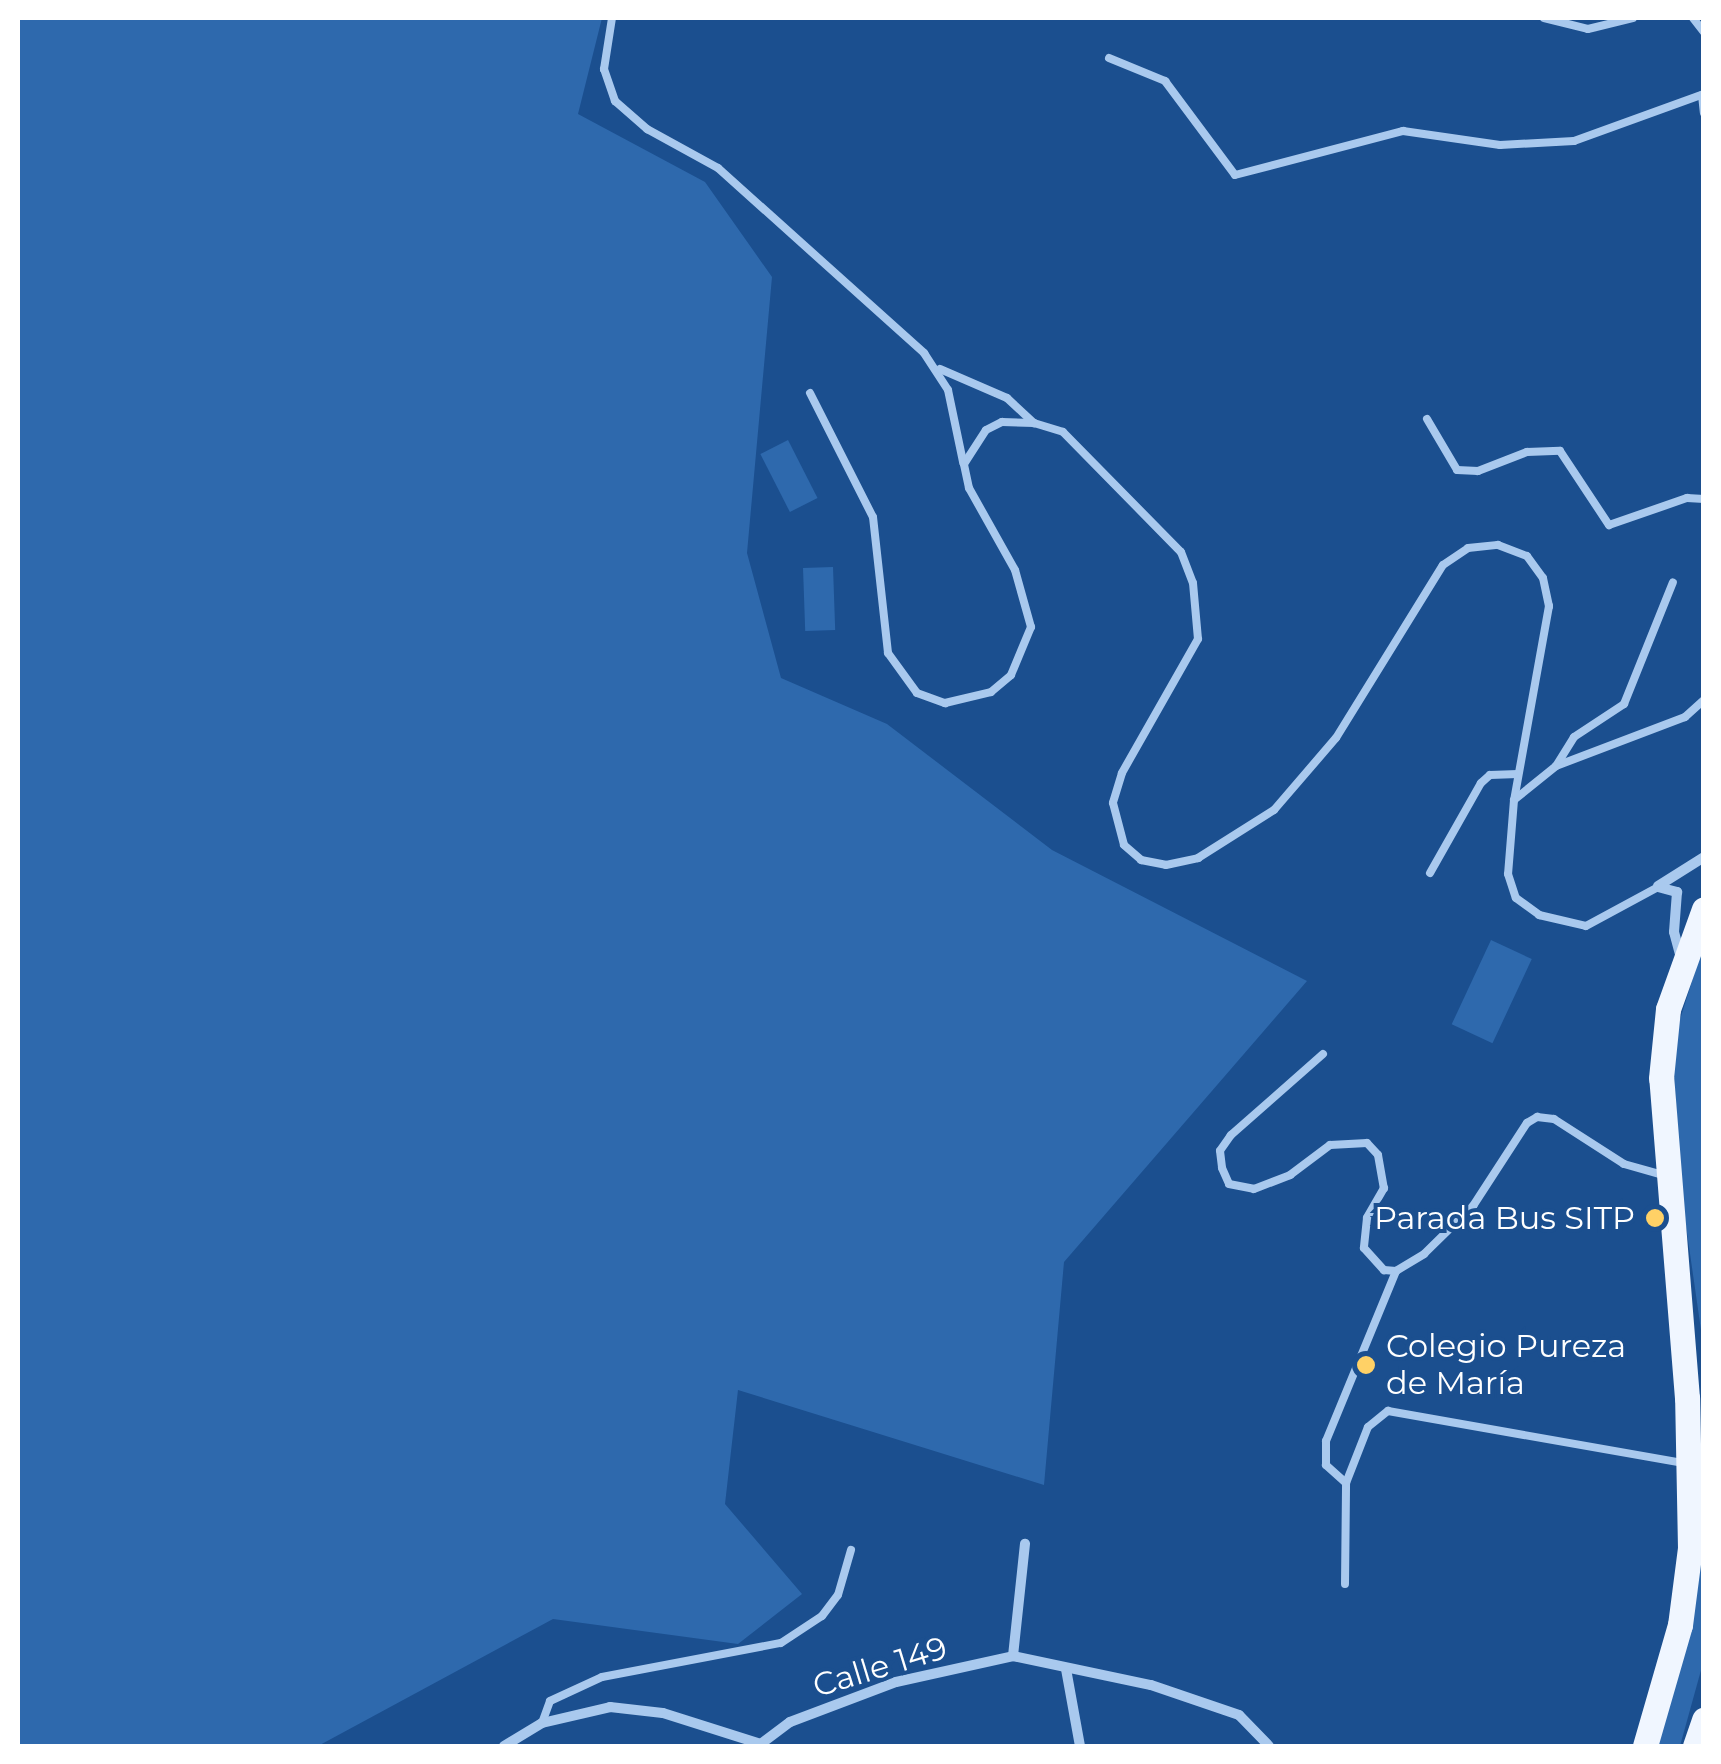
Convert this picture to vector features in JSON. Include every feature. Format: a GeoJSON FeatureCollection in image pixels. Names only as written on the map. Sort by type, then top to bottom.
{"type":"FeatureCollection","features":[{"type":"Feature","properties":{"kind":"main road"},"geometry":{"type":"LineString","coordinates":[[1645,1746],[1686,1592],[1694,1386],[1666,1176],[1662,1061],[1682,959],[1704,909]]}},
{"type":"Feature","properties":{"kind":"main road"},"geometry":{"type":"LineString","coordinates":[[1695,1746],[1704,1720]]}},
{"type":"Feature","properties":{"kind":"street"},"geometry":{"type":"LineString","coordinates":[[1658,887],[1704,857]]}},
{"type":"Feature","properties":{"kind":"street"},"geometry":{"type":"LineString","coordinates":[[1658,887],[1677,892],[1674,932],[1682,959]]}},
{"type":"Feature","properties":{"kind":"street"},"geometry":{"type":"LineString","coordinates":[[1013,1656],[1025,1544]]}},
{"type":"Feature","properties":{"kind":"street","name":"Calle 149"},"geometry":{"type":"LineString","coordinates":[[504,1746],[542,1723],[610,1707],[663,1713],[763,1745],[790,1722],[896,1682],[1013,1656],[1151,1685],[1239,1715],[1270,1746]]}},
{"type":"Feature","properties":{"kind":"street"},"geometry":{"type":"LineString","coordinates":[[1066,1669],[1080,1746]]}},
{"type":"Feature","properties":{"kind":"lane"},"geometry":{"type":"LineString","coordinates":[[612,18],[604,69],[614,101],[647,129],[718,168],[940,370],[1007,398],[1034,422]]}},
{"type":"Feature","properties":{"kind":"lane"},"geometry":{"type":"LineString","coordinates":[[1544,18],[1588,29],[1633,18]]}},
{"type":"Feature","properties":{"kind":"lane"},"geometry":{"type":"LineString","coordinates":[[1692,18],[1704,32]]}},
{"type":"Feature","properties":{"kind":"lane"},"geometry":{"type":"LineString","coordinates":[[1109,58],[1165,81],[1236,175],[1403,131],[1500,145],[1574,142],[1702,95],[1704,113]]}},
{"type":"Feature","properties":{"kind":"lane"},"geometry":{"type":"LineString","coordinates":[[810,393],[872,517],[888,653],[917,693],[945,703],[991,692],[1011,675],[1031,627],[1021,585],[978,511],[940,370]]}},
{"type":"Feature","properties":{"kind":"lane"},"geometry":{"type":"LineString","coordinates":[[1428,419],[1458,470],[1478,471],[1526,452],[1560,451],[1609,525],[1687,498],[1704,498]]}},
{"type":"Feature","properties":{"kind":"lane"},"geometry":{"type":"LineString","coordinates":[[964,464],[986,430],[1002,422],[1034,422],[1062,432],[1115,478],[1189,568],[1198,639],[1192,659],[1122,773],[1114,803],[1124,845],[1141,860],[1166,865],[1198,858],[1274,810],[1336,738],[1443,565],[1468,548],[1498,544],[1527,556],[1543,578],[1548,606],[1514,800],[1508,874],[1516,898],[1538,915],[1586,926],[1658,887]]}},
{"type":"Feature","properties":{"kind":"lane"},"geometry":{"type":"LineString","coordinates":[[1556,766],[1574,737],[1624,704],[1672,582]]}},
{"type":"Feature","properties":{"kind":"lane"},"geometry":{"type":"LineString","coordinates":[[1514,800],[1556,766],[1685,716],[1704,700]]}},
{"type":"Feature","properties":{"kind":"lane"},"geometry":{"type":"LineString","coordinates":[[1430,873],[1481,782],[1490,775],[1518,774]]}},
{"type":"Feature","properties":{"kind":"lane"},"geometry":{"type":"LineString","coordinates":[[1323,1054],[1230,1135],[1220,1150],[1222,1168],[1230,1184],[1254,1189],[1290,1175],[1330,1145],[1367,1143],[1378,1155],[1384,1188],[1367,1218],[1366,1256],[1396,1271]]}},
{"type":"Feature","properties":{"kind":"lane"},"geometry":{"type":"LineString","coordinates":[[1346,1483],[1326,1466],[1326,1441],[1396,1271],[1473,1206],[1527,1123],[1537,1117],[1554,1119],[1624,1164],[1666,1176]]}},
{"type":"Feature","properties":{"kind":"lane"},"geometry":{"type":"LineString","coordinates":[[1344,1584],[1346,1483],[1368,1427],[1388,1412],[1690,1464]]}},
{"type":"Feature","properties":{"kind":"lane"},"geometry":{"type":"LineString","coordinates":[[542,1723],[550,1701],[602,1677],[781,1643],[830,1606],[851,1550]]}},
{"type":"Feature","properties":{"kind":"shaded area"},"geometry":{"type":"Polygon","coordinates":[[[18,18],[602,18],[578,114],[705,182],[772,277],[747,553],[781,678],[887,724],[1052,850],[1307,981],[1064,1262],[1044,1485],[738,1390],[725,1504],[802,1594],[738,1644],[553,1619],[318,1746],[18,1746],[18,18]]]}},
{"type":"Feature","properties":{"kind":"shaded area"},"geometry":{"type":"Polygon","coordinates":[[[788,440],[818,498],[790,512],[760,454],[788,440]]]}},
{"type":"Feature","properties":{"kind":"shaded area"},"geometry":{"type":"Polygon","coordinates":[[[833,567],[835,630],[805,631],[803,568],[833,567]]]}},
{"type":"Feature","properties":{"kind":"shaded area"},"geometry":{"type":"Polygon","coordinates":[[[1491,940],[1532,959],[1492,1043],[1452,1024],[1491,940]]]}},
{"type":"Feature","properties":{"kind":"shaded area"},"geometry":{"type":"Polygon","coordinates":[[[1703,946],[1703,1344],[1682,1198],[1674,1073],[1678,1026],[1703,946]]]}},
{"type":"Feature","properties":{"kind":"shaded area"},"geometry":{"type":"Polygon","coordinates":[[[1703,1510],[1703,1663],[1680,1746],[1653,1746],[1703,1510]]]}},
{"type":"Feature","properties":{"kind":"place","name":"Parada Bus SITP"},"geometry":{"type":"Point","coordinates":[1655,1218]}},
{"type":"Feature","properties":{"kind":"place","name":"Colegio Pureza de María"},"geometry":{"type":"Point","coordinates":[1366,1365]}}]}
